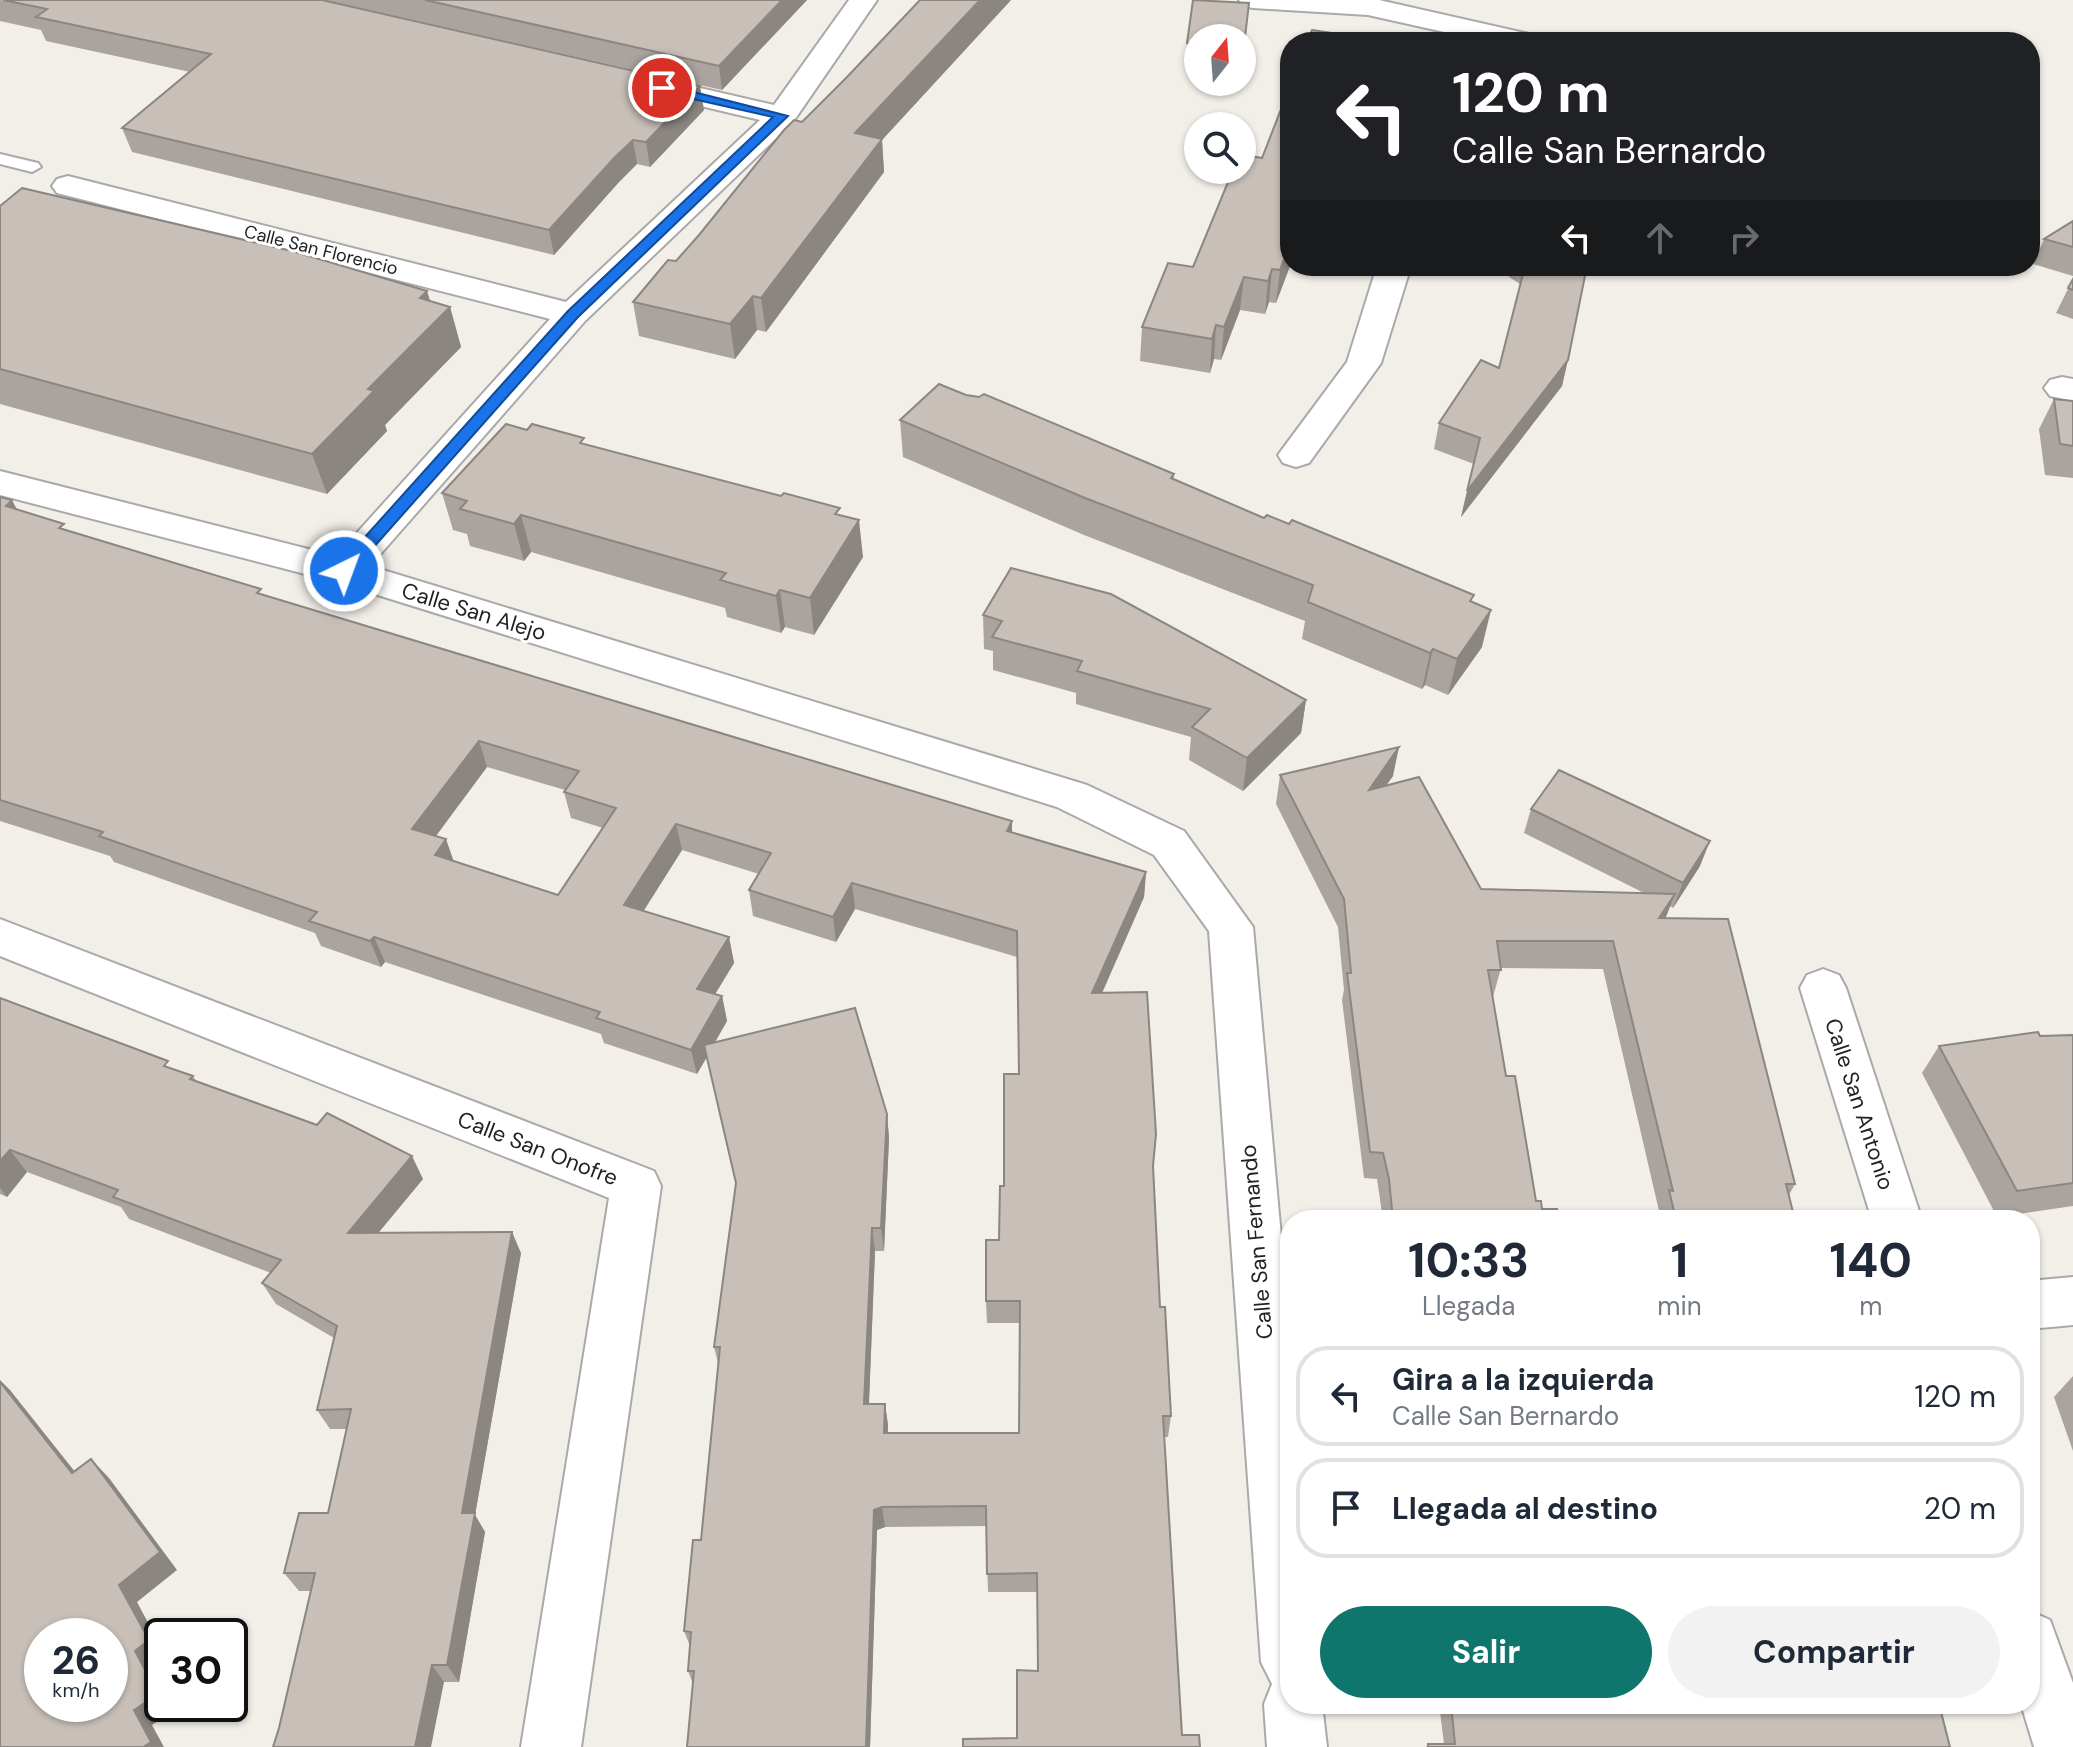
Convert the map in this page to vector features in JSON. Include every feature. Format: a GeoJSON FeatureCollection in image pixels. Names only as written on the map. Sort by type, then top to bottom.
{"type":"FeatureCollection","features":[{"type":"Feature","properties":{"kind":"street"},"geometry":{"type":"LineString","coordinates":[[344,571],[573,314],[782,116],[863,0]]}},
{"type":"Feature","properties":{"kind":"street"},"geometry":{"type":"LineString","coordinates":[[1253,0],[1368,6],[1458,32]]}},
{"type":"Feature","properties":{"kind":"street"},"geometry":{"type":"LineString","coordinates":[[612,77],[782,116]]}},
{"type":"Feature","properties":{"kind":"street","name":"Calle San Florencio"},"geometry":{"type":"LineString","coordinates":[[68,186],[573,314]]}},
{"type":"Feature","properties":{"kind":"street"},"geometry":{"type":"LineString","coordinates":[[1296,455],[1364,363],[1391,276]]}},
{"type":"Feature","properties":{"kind":"street","name":"Calle San Alejo"},"geometry":{"type":"LineString","coordinates":[[0,483],[344,571],[1072,796],[1169,843]]}},
{"type":"Feature","properties":{"kind":"street","name":"Calle San Fernando"},"geometry":{"type":"LineString","coordinates":[[1169,843],[1231,927],[1280,1537]]}},
{"type":"Feature","properties":{"kind":"street","name":"Calle San Onofre"},"geometry":{"type":"LineString","coordinates":[[0,937],[636,1186],[551,1747]]}},
{"type":"Feature","properties":{"kind":"street","name":"Calle San Antonio"},"geometry":{"type":"LineString","coordinates":[[1823,988],[1894,1210]]}},
{"type":"Feature","properties":{"kind":"street"},"geometry":{"type":"LineString","coordinates":[[2040,1304],[2073,1301]]}},
{"type":"Feature","properties":{"kind":"street"},"geometry":{"type":"LineString","coordinates":[[2040,1671],[2064,1747]]}},
{"type":"Feature","properties":{"kind":"street"},"geometry":{"type":"LineString","coordinates":[[1294,1714],[1297,1747]]}},
{"type":"Feature","properties":{"kind":"lane"},"geometry":{"type":"LineString","coordinates":[[0,159],[32,167]]}},
{"type":"Feature","properties":{"kind":"building"},"geometry":{"type":"Polygon","coordinates":[[[3,0],[322,0],[700,86],[646,142],[633,140],[615,157],[549,230],[122,128],[211,54],[36,17],[47,9],[3,0]]]}},
{"type":"Feature","properties":{"kind":"building"},"geometry":{"type":"Polygon","coordinates":[[[425,0],[782,0],[719,66],[425,0]]]}},
{"type":"Feature","properties":{"kind":"building"},"geometry":{"type":"Polygon","coordinates":[[[920,0],[980,0],[855,133],[882,139],[761,298],[753,296],[730,324],[633,302],[668,260],[676,261],[699,235],[784,130],[794,120],[802,122],[920,0]]]}},
{"type":"Feature","properties":{"kind":"building"},"geometry":{"type":"Polygon","coordinates":[[[1193,0],[1249,3],[1247,24],[1190,24],[1193,0]]]}},
{"type":"Feature","properties":{"kind":"building"},"geometry":{"type":"Polygon","coordinates":[[[1280,112],[1280,270],[1272,269],[1268,281],[1244,277],[1224,327],[1216,325],[1212,339],[1142,327],[1168,263],[1193,267],[1227,184],[1256,184],[1256,157],[1262,158],[1280,112]]]}},
{"type":"Feature","properties":{"kind":"building"},"geometry":{"type":"Polygon","coordinates":[[[22,188],[292,251],[427,291],[420,298],[450,307],[368,389],[374,391],[312,454],[0,369],[0,206],[22,188]]]}},
{"type":"Feature","properties":{"kind":"building"},"geometry":{"type":"Polygon","coordinates":[[[2073,221],[2073,247],[2044,239],[2073,221]]]}},
{"type":"Feature","properties":{"kind":"building"},"geometry":{"type":"Polygon","coordinates":[[[1522,276],[1585,276],[1568,360],[1467,491],[1480,438],[1439,423],[1481,360],[1499,368],[1522,276]]]}},
{"type":"Feature","properties":{"kind":"building"},"geometry":{"type":"Polygon","coordinates":[[[939,384],[966,395],[979,397],[984,394],[1174,474],[1171,478],[1264,518],[1267,515],[1289,524],[1292,520],[1474,595],[1470,601],[1491,610],[1457,659],[1433,649],[1430,653],[1308,602],[1313,585],[1085,498],[900,420],[939,384]]]}},
{"type":"Feature","properties":{"kind":"building"},"geometry":{"type":"Polygon","coordinates":[[[2054,399],[2073,401],[2073,446],[2060,444],[2054,399]]]}},
{"type":"Feature","properties":{"kind":"building"},"geometry":{"type":"Polygon","coordinates":[[[506,424],[527,430],[532,424],[584,438],[580,443],[781,496],[784,493],[840,508],[835,514],[859,520],[810,598],[780,590],[776,596],[720,580],[726,573],[521,515],[514,524],[460,509],[467,501],[442,493],[506,424]]]}},
{"type":"Feature","properties":{"kind":"building"},"geometry":{"type":"Polygon","coordinates":[[[0,497],[12,500],[6,506],[64,524],[59,528],[261,589],[257,593],[1012,821],[1007,831],[1146,872],[1092,993],[1147,992],[1156,1134],[1153,1166],[1160,1307],[1165,1307],[1171,1416],[1163,1416],[1182,1735],[1199,1735],[1200,1747],[963,1747],[963,1739],[1017,1738],[1017,1670],[1038,1671],[1037,1573],[987,1574],[986,1506],[882,1507],[874,1510],[866,1747],[687,1747],[694,1671],[688,1671],[691,1632],[684,1631],[693,1540],[701,1540],[720,1347],[714,1347],[736,1183],[704,1045],[855,1008],[887,1114],[881,1228],[872,1228],[864,1404],[885,1404],[884,1433],[1019,1433],[1020,1301],[986,1301],[986,1240],[999,1240],[1000,1186],[1004,1186],[1004,1074],[1019,1074],[1017,931],[852,883],[833,917],[749,890],[771,853],[676,824],[624,905],[729,937],[697,989],[722,996],[691,1050],[596,1018],[600,1012],[374,937],[370,941],[309,921],[317,912],[99,836],[103,832],[0,800],[0,497]],[[479,741],[412,829],[446,839],[435,855],[558,895],[616,808],[564,792],[579,771],[479,741]]]}},
{"type":"Feature","properties":{"kind":"building"},"geometry":{"type":"Polygon","coordinates":[[[1011,568],[1111,594],[1306,700],[1247,758],[1192,727],[1210,709],[1077,671],[1082,661],[992,637],[1002,621],[983,615],[1011,568]]]}},
{"type":"Feature","properties":{"kind":"building"},"geometry":{"type":"Polygon","coordinates":[[[1399,747],[1369,790],[1419,777],[1481,889],[1675,894],[1659,918],[1728,919],[1795,1184],[1786,1184],[1792,1210],[1674,1210],[1669,1190],[1673,1191],[1613,941],[1497,941],[1501,970],[1488,970],[1506,1076],[1515,1076],[1536,1201],[1541,1201],[1542,1209],[1557,1210],[1392,1210],[1383,1153],[1370,1152],[1347,973],[1351,973],[1344,899],[1280,775],[1399,747]]]}},
{"type":"Feature","properties":{"kind":"building"},"geometry":{"type":"Polygon","coordinates":[[[1559,770],[1710,841],[1683,883],[1531,809],[1559,770]]]}},
{"type":"Feature","properties":{"kind":"building"},"geometry":{"type":"Polygon","coordinates":[[[0,998],[168,1061],[164,1066],[193,1076],[190,1079],[317,1125],[327,1113],[412,1156],[348,1233],[512,1232],[462,1513],[475,1513],[447,1665],[432,1665],[415,1747],[273,1747],[315,1573],[284,1573],[299,1513],[328,1513],[351,1409],[317,1410],[337,1326],[262,1283],[281,1260],[113,1197],[118,1190],[10,1150],[0,1161],[0,998]]]}},
{"type":"Feature","properties":{"kind":"building"},"geometry":{"type":"Polygon","coordinates":[[[2038,1032],[2040,1036],[2073,1035],[2073,1183],[2017,1191],[1939,1046],[2038,1032]]]}},
{"type":"Feature","properties":{"kind":"building"},"geometry":{"type":"Polygon","coordinates":[[[0,1382],[72,1473],[91,1459],[160,1552],[119,1585],[144,1631],[144,1644],[135,1651],[144,1668],[144,1703],[134,1710],[151,1742],[143,1747],[0,1747],[0,1382]]]}},
{"type":"Feature","properties":{"kind":"building"},"geometry":{"type":"Polygon","coordinates":[[[1452,1714],[1942,1714],[1950,1747],[1428,1747],[1428,1744],[1455,1744],[1452,1714]]]}},
{"type":"Feature","properties":{"kind":"route"},"geometry":{"type":"LineString","coordinates":[[344,571],[573,314],[782,116],[662,88]]}}]}
